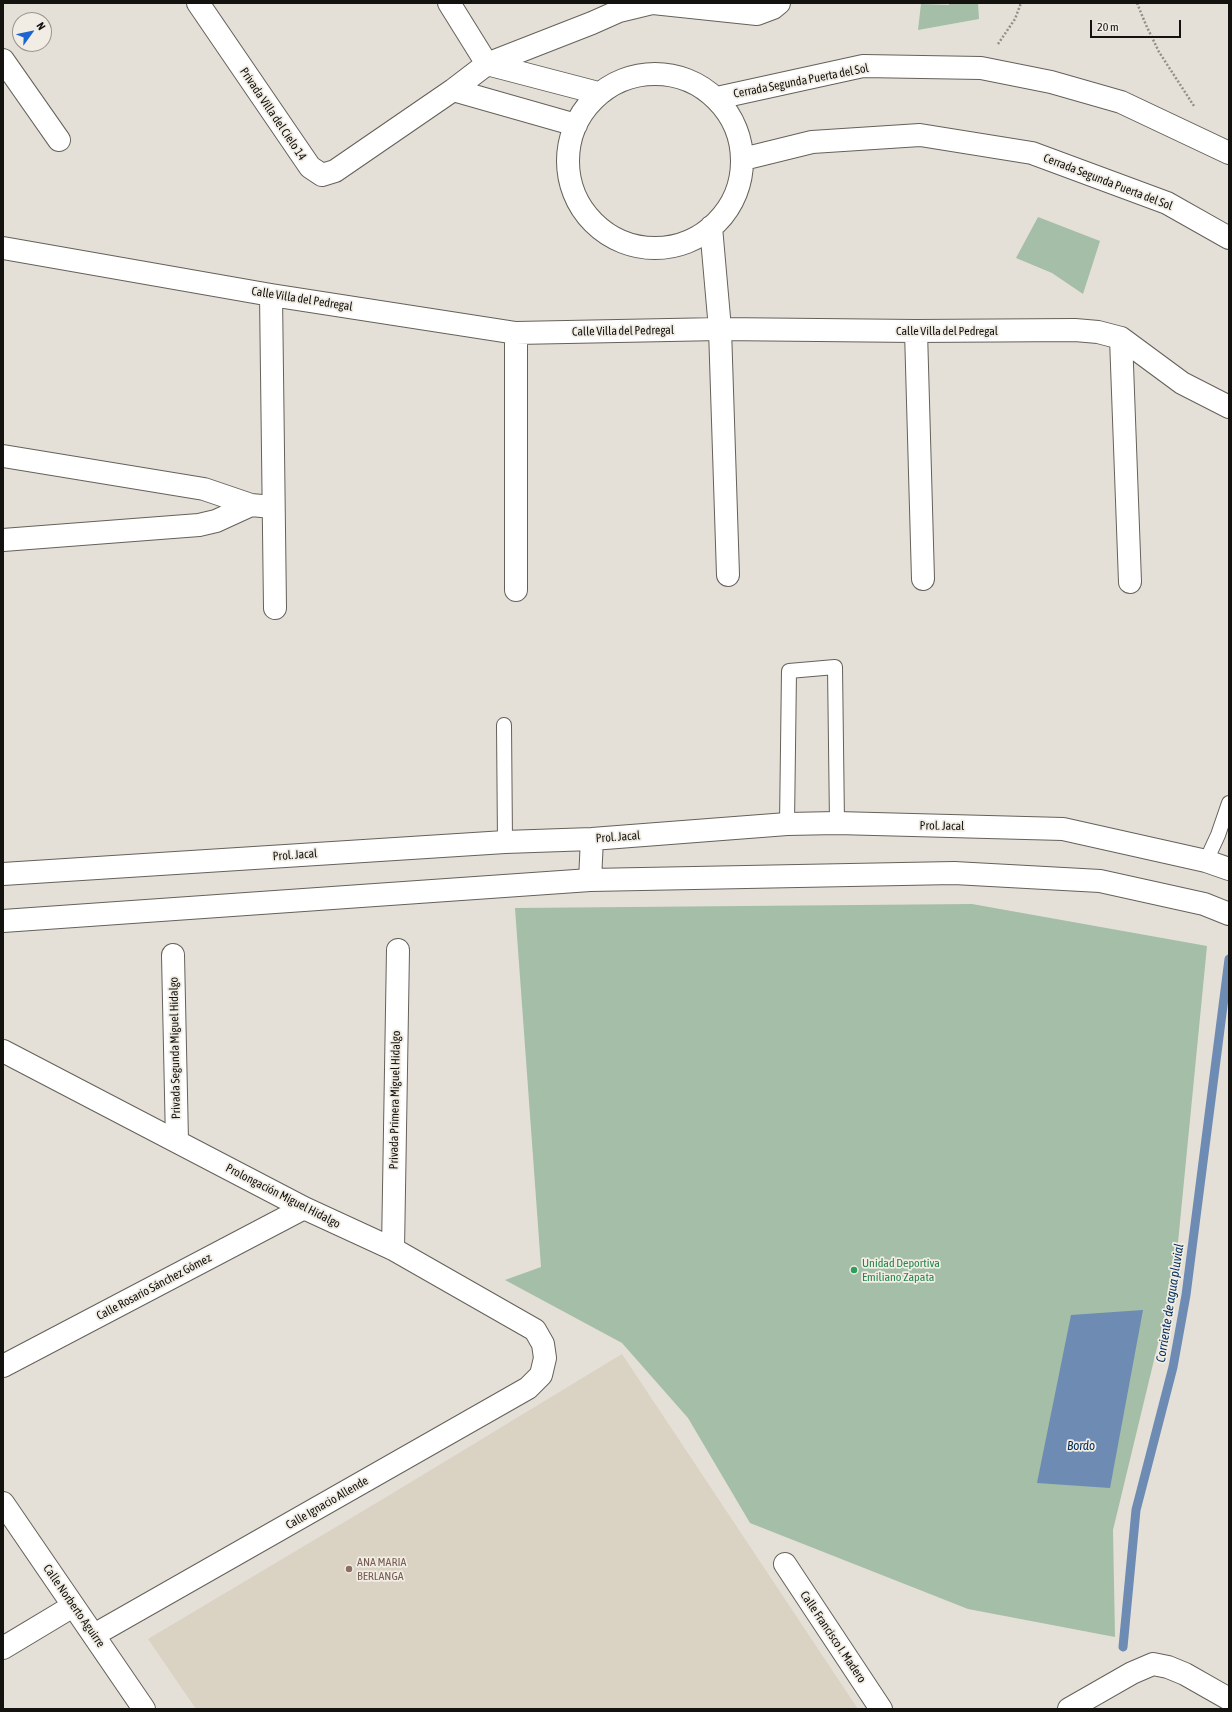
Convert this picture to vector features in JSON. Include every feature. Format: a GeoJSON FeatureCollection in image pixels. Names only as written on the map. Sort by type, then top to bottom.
{"type":"FeatureCollection","features":[{"type":"Feature","properties":{"kind":"street","name":"Privada Villa del Cielo 14"},"geometry":{"type":"LineString","coordinates":[[198,3],[310,167],[322,175],[335,171],[453,90],[487,64],[619,11],[653,3],[679,4],[757,14],[773,8],[779,3]]}},
{"type":"Feature","properties":{"kind":"street"},"geometry":{"type":"LineString","coordinates":[[449,3],[487,64],[598,93]]}},
{"type":"Feature","properties":{"kind":"street"},"geometry":{"type":"LineString","coordinates":[[3,60],[58,140]]}},
{"type":"Feature","properties":{"kind":"street","name":"Cerrada Segunda Puerta del Sol"},"geometry":{"type":"LineString","coordinates":[[717,98],[863,66],[981,68],[1051,82],[1121,102],[1229,153]]}},
{"type":"Feature","properties":{"kind":"street"},"geometry":{"type":"LineString","coordinates":[[659,73],[690,80],[717,98],[736,125],[743,159],[738,194],[711,227],[689,243],[654,250],[619,241],[590,220],[571,188],[567,152],[578,117],[598,93],[627,77],[659,73]]}},
{"type":"Feature","properties":{"kind":"street"},"geometry":{"type":"LineString","coordinates":[[453,90],[576,125]]}},
{"type":"Feature","properties":{"kind":"street","name":"Cerrada Segunda Puerta del Sol"},"geometry":{"type":"LineString","coordinates":[[743,159],[812,142],[920,135],[1032,153],[1167,203],[1229,238]]}},
{"type":"Feature","properties":{"kind":"street"},"geometry":{"type":"LineString","coordinates":[[711,227],[720,329],[728,575]]}},
{"type":"Feature","properties":{"kind":"street","name":"Calle Villa del Pedregal"},"geometry":{"type":"LineString","coordinates":[[3,248],[271,295],[516,333],[720,329],[916,331],[1075,330],[1098,332],[1122,338],[1182,383],[1229,407]]}},
{"type":"Feature","properties":{"kind":"street"},"geometry":{"type":"LineString","coordinates":[[271,295],[262,506],[275,608]]}},
{"type":"Feature","properties":{"kind":"street"},"geometry":{"type":"LineString","coordinates":[[916,331],[924,579]]}},
{"type":"Feature","properties":{"kind":"street"},"geometry":{"type":"LineString","coordinates":[[516,333],[516,590]]}},
{"type":"Feature","properties":{"kind":"street"},"geometry":{"type":"LineString","coordinates":[[1122,338],[1130,582]]}},
{"type":"Feature","properties":{"kind":"street"},"geometry":{"type":"LineString","coordinates":[[3,456],[204,489],[262,506]]}},
{"type":"Feature","properties":{"kind":"street"},"geometry":{"type":"LineString","coordinates":[[3,540],[199,525],[262,506]]}},
{"type":"Feature","properties":{"kind":"street","name":"Prol. Jacal"},"geometry":{"type":"LineString","coordinates":[[3,874],[505,842],[592,838],[787,824],[837,823],[1063,829],[1206,861],[1229,870]]}},
{"type":"Feature","properties":{"kind":"street"},"geometry":{"type":"LineString","coordinates":[[590,880],[592,838]]}},
{"type":"Feature","properties":{"kind":"street"},"geometry":{"type":"LineString","coordinates":[[3,921],[590,880],[954,873],[1100,881],[1204,904],[1229,914]]}},
{"type":"Feature","properties":{"kind":"street","name":"Privada Primera Miguel Hidalgo"},"geometry":{"type":"LineString","coordinates":[[392,1250],[398,950]]}},
{"type":"Feature","properties":{"kind":"street","name":"Privada Segunda Miguel Hidalgo"},"geometry":{"type":"LineString","coordinates":[[173,954],[178,1141]]}},
{"type":"Feature","properties":{"kind":"street","name":"Prolongación Miguel Hidalgo"},"geometry":{"type":"LineString","coordinates":[[3,1051],[304,1208],[392,1250],[535,1330],[543,1344],[545,1358]]}},
{"type":"Feature","properties":{"kind":"street","name":"Calle Rosario Sánchez Gómez"},"geometry":{"type":"LineString","coordinates":[[3,1366],[304,1208]]}},
{"type":"Feature","properties":{"kind":"street","name":"Calle Ignacio Allende"},"geometry":{"type":"LineString","coordinates":[[94,1635],[528,1388],[540,1375],[545,1358]]}},
{"type":"Feature","properties":{"kind":"street","name":"Calle Norberto Aguirre"},"geometry":{"type":"LineString","coordinates":[[3,1503],[144,1709]]}},
{"type":"Feature","properties":{"kind":"street","name":"Calle Francisco I. Madero"},"geometry":{"type":"LineString","coordinates":[[785,1564],[881,1709]]}},
{"type":"Feature","properties":{"kind":"street"},"geometry":{"type":"LineString","coordinates":[[3,1648],[73,1606]]}},
{"type":"Feature","properties":{"kind":"street"},"geometry":{"type":"LineString","coordinates":[[1069,1709],[1132,1673],[1153,1664],[1168,1667],[1185,1674],[1229,1699]]}},
{"type":"Feature","properties":{"kind":"lane"},"geometry":{"type":"LineString","coordinates":[[787,824],[789,671],[835,667],[837,823]]}},
{"type":"Feature","properties":{"kind":"lane"},"geometry":{"type":"LineString","coordinates":[[504,725],[505,842]]}},
{"type":"Feature","properties":{"kind":"lane"},"geometry":{"type":"LineString","coordinates":[[1206,861],[1218,835],[1229,803]]}},
{"type":"Feature","properties":{"kind":"path"},"geometry":{"type":"LineString","coordinates":[[981,68],[1015,19],[1020,3]]}},
{"type":"Feature","properties":{"kind":"path"},"geometry":{"type":"LineString","coordinates":[[1137,3],[1146,26],[1159,52],[1198,112]]}},
{"type":"Feature","properties":{"kind":"shaded area"},"geometry":{"type":"Polygon","coordinates":[[[622,1354],[858,1709],[196,1709],[148,1639],[622,1354]]]}},
{"type":"Feature","properties":{"kind":"green space"},"geometry":{"type":"Polygon","coordinates":[[[949,3],[978,3],[979,19],[918,30],[921,4],[949,5],[949,3]]]}},
{"type":"Feature","properties":{"kind":"green space"},"geometry":{"type":"Polygon","coordinates":[[[1038,217],[1100,241],[1083,294],[1052,273],[1016,258],[1038,217]]]}},
{"type":"Feature","properties":{"kind":"green space","name":"Unidad Deportiva Emiliano Zapata"},"geometry":{"type":"Polygon","coordinates":[[[972,904],[1207,946],[1175,1273],[1113,1530],[1115,1637],[968,1609],[750,1523],[688,1418],[622,1343],[505,1280],[541,1267],[515,908],[972,904]]]}},
{"type":"Feature","properties":{"kind":"water","name":"Bordo"},"geometry":{"type":"Polygon","coordinates":[[[1143,1310],[1110,1488],[1037,1483],[1071,1315],[1143,1310]]]}},
{"type":"Feature","properties":{"kind":"waterway","name":"Corriente de agua pluvial"},"geometry":{"type":"LineString","coordinates":[[1123,1647],[1136,1510],[1173,1367],[1186,1295],[1229,959]]}},
{"type":"Feature","properties":{"kind":"place","name":"Unidad Deportiva Emiliano Zapata"},"geometry":{"type":"Point","coordinates":[854,1270]}},
{"type":"Feature","properties":{"kind":"place","name":"ANA MARIA BERLANGA"},"geometry":{"type":"Point","coordinates":[349,1569]}}]}
